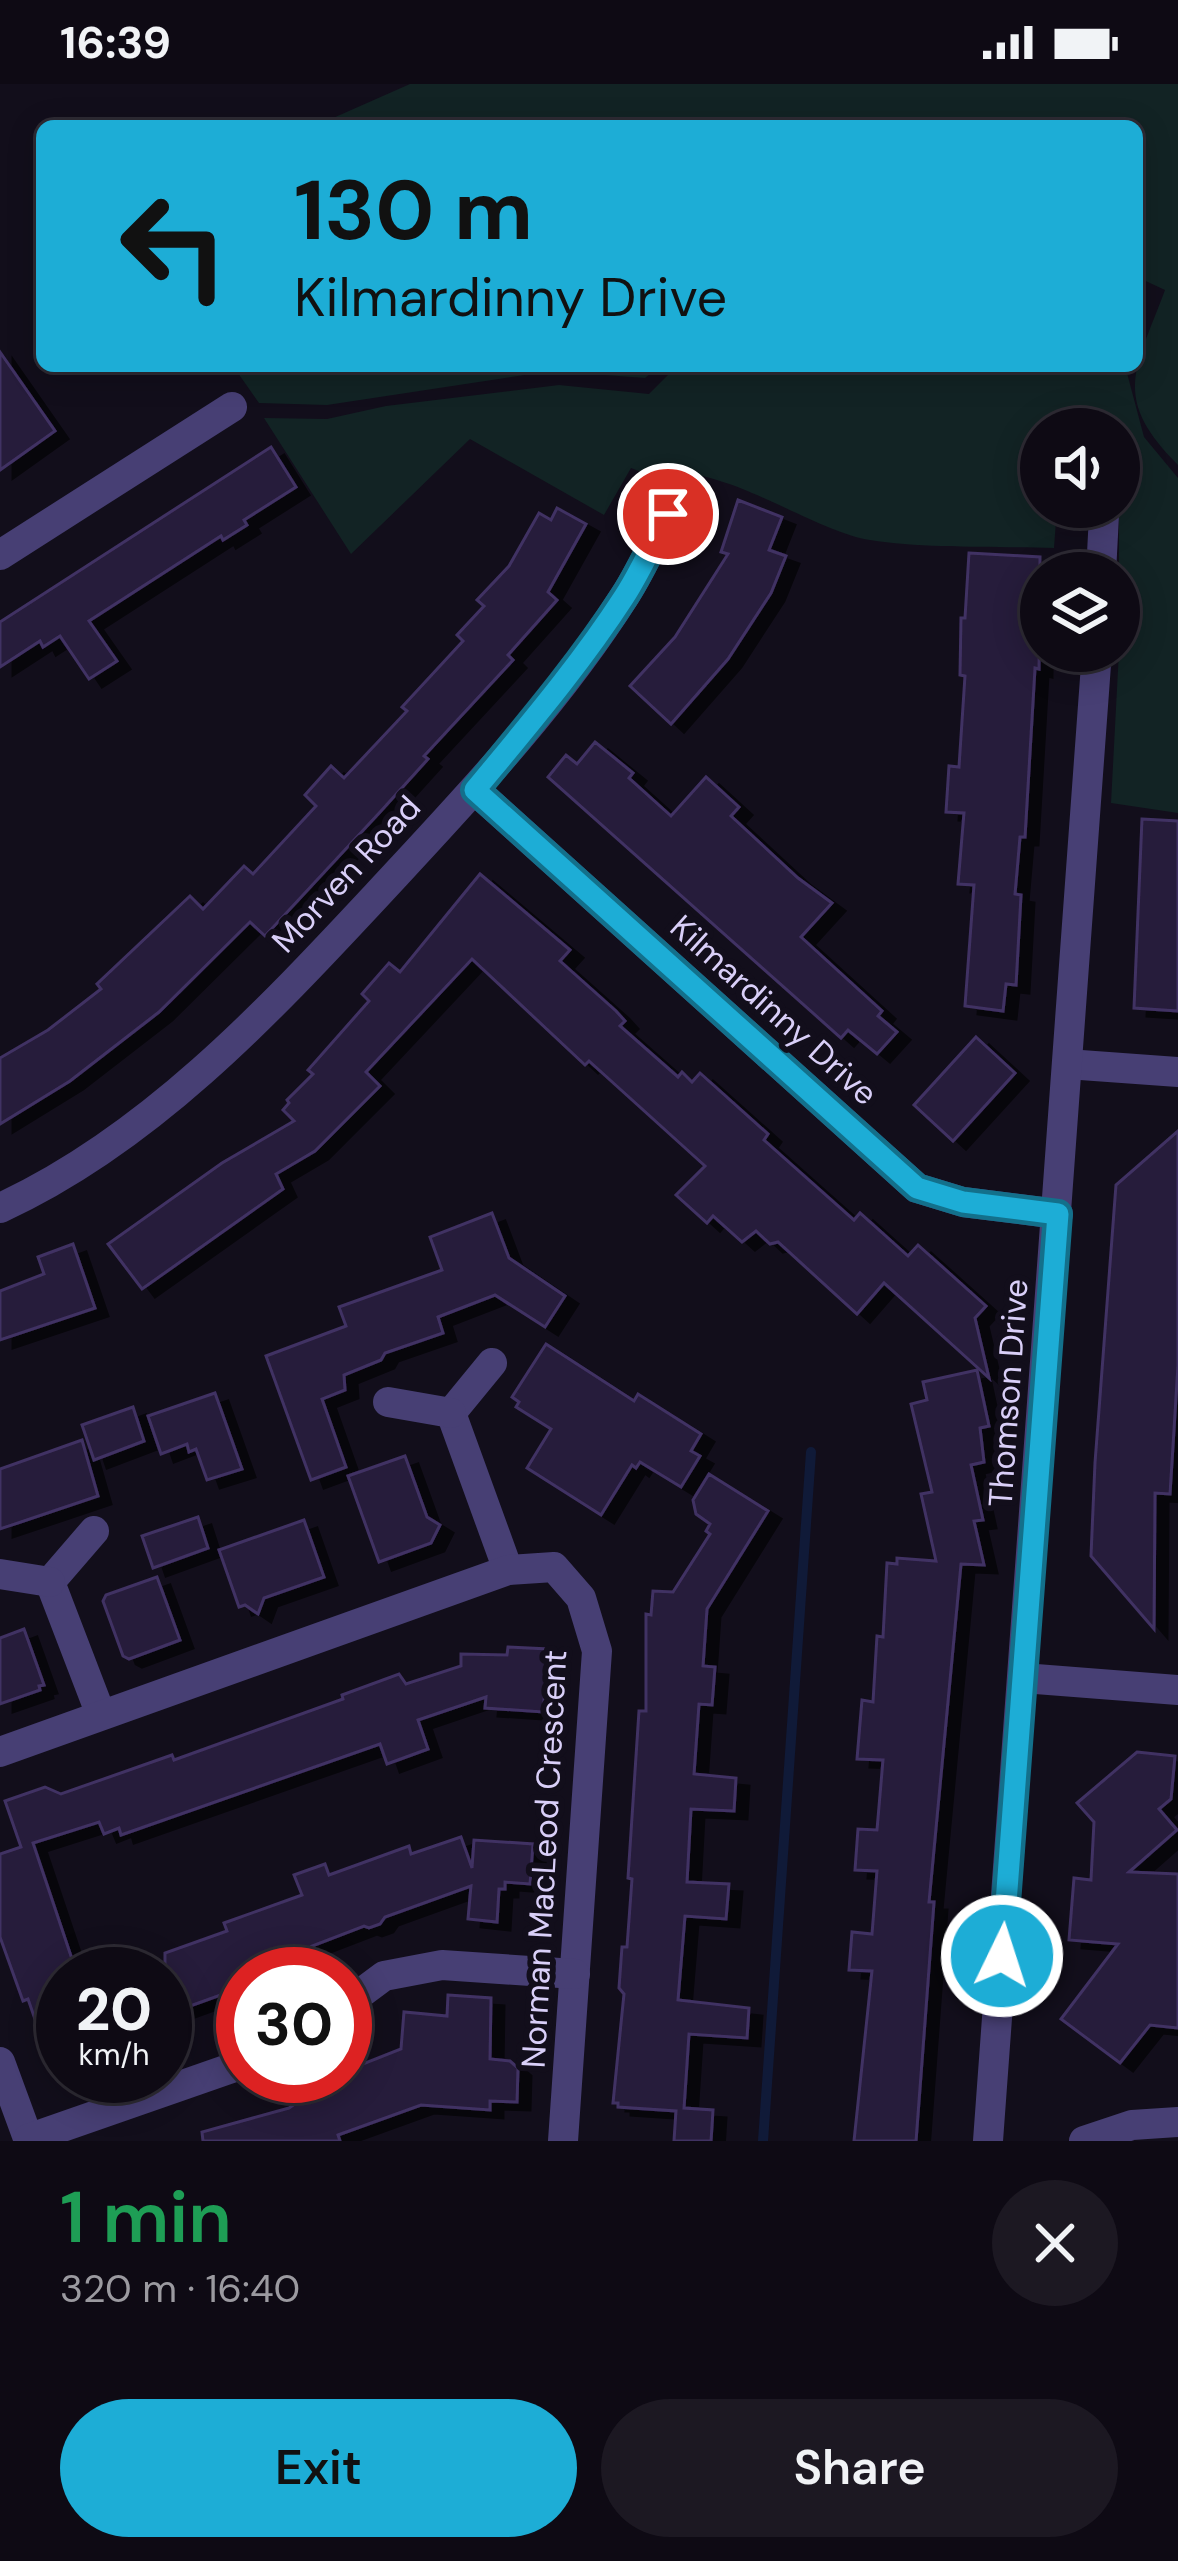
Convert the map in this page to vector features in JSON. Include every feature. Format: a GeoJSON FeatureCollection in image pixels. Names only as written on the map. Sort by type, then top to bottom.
{"type":"FeatureCollection","features":[{"type":"Feature","properties":{"kind":"street"},"geometry":{"type":"LineString","coordinates":[[0,555],[232,407]]}},
{"type":"Feature","properties":{"kind":"street","name":"Morven Road"},"geometry":{"type":"LineString","coordinates":[[0,1208],[45,1187],[164,1105],[296,981],[475,790],[560,689],[614,612],[668,514]]}},
{"type":"Feature","properties":{"kind":"street","name":"Thomson Drive"},"geometry":{"type":"LineString","coordinates":[[988,2141],[1094,672]]}},
{"type":"Feature","properties":{"kind":"street","name":"Kilmardinny Drive"},"geometry":{"type":"LineString","coordinates":[[475,790],[917,1188],[963,1202],[1058,1214]]}},
{"type":"Feature","properties":{"kind":"street"},"geometry":{"type":"LineString","coordinates":[[1066,1064],[1178,1072]]}},
{"type":"Feature","properties":{"kind":"street"},"geometry":{"type":"LineString","coordinates":[[451,1413],[492,1363]]}},
{"type":"Feature","properties":{"kind":"street"},"geometry":{"type":"LineString","coordinates":[[388,1402],[451,1413]]}},
{"type":"Feature","properties":{"kind":"street"},"geometry":{"type":"LineString","coordinates":[[451,1413],[508,1570]]}},
{"type":"Feature","properties":{"kind":"street"},"geometry":{"type":"LineString","coordinates":[[50,1582],[94,1531]]}},
{"type":"Feature","properties":{"kind":"street","name":"Norman MacLeod Crescent"},"geometry":{"type":"LineString","coordinates":[[0,1752],[508,1570],[554,1567],[581,1598],[597,1651],[563,2141]]}},
{"type":"Feature","properties":{"kind":"street"},"geometry":{"type":"LineString","coordinates":[[0,1574],[50,1582]]}},
{"type":"Feature","properties":{"kind":"street"},"geometry":{"type":"LineString","coordinates":[[50,1582],[101,1715]]}},
{"type":"Feature","properties":{"kind":"street"},"geometry":{"type":"LineString","coordinates":[[1023,1678],[1178,1690]]}},
{"type":"Feature","properties":{"kind":"street"},"geometry":{"type":"LineString","coordinates":[[372,1985],[384,1976],[442,1965],[575,1974]]}},
{"type":"Feature","properties":{"kind":"street"},"geometry":{"type":"LineString","coordinates":[[0,2062],[28,2140],[216,2074]]}},
{"type":"Feature","properties":{"kind":"street"},"geometry":{"type":"LineString","coordinates":[[1084,2141],[1132,2125],[1178,2122]]}},
{"type":"Feature","properties":{"kind":"shaded area"},"geometry":{"type":"Polygon","coordinates":[[[410,84],[1178,84],[1178,465],[1143,420],[1136,401],[1136,372],[1143,372],[1143,349],[1165,290],[1143,280],[1143,120],[329,120],[410,84]]]}},
{"type":"Feature","properties":{"kind":"shaded area"},"geometry":{"type":"Polygon","coordinates":[[[237,372],[544,372],[327,405],[259,403],[237,372]]]}},
{"type":"Feature","properties":{"kind":"shaded area"},"geometry":{"type":"Polygon","coordinates":[[[564,372],[652,372],[645,378],[564,372]]]}},
{"type":"Feature","properties":{"kind":"shaded area"},"geometry":{"type":"Polygon","coordinates":[[[671,372],[1127,372],[1136,408],[1020,408],[1020,528],[1055,528],[1054,548],[870,540],[733,485],[678,473],[654,477],[631,468],[604,515],[470,439],[351,554],[264,418],[327,419],[386,406],[559,385],[649,394],[671,372]]]}},
{"type":"Feature","properties":{"kind":"shaded area"},"geometry":{"type":"Polygon","coordinates":[[[1140,422],[1144,437],[1178,478],[1178,813],[1111,803],[1118,672],[1140,672],[1140,552],[1119,552],[1119,528],[1140,528],[1140,422]]]}},
{"type":"Feature","properties":{"kind":"building"},"geometry":{"type":"Polygon","coordinates":[[[0,352],[55,431],[0,470],[0,352]]]}},
{"type":"Feature","properties":{"kind":"building"},"geometry":{"type":"Polygon","coordinates":[[[271,447],[296,487],[244,520],[247,525],[223,540],[221,536],[89,621],[117,661],[89,679],[60,636],[43,647],[40,641],[0,667],[0,622],[271,447]]]}},
{"type":"Feature","properties":{"kind":"building"},"geometry":{"type":"Polygon","coordinates":[[[738,500],[782,517],[769,550],[786,556],[771,593],[728,659],[671,724],[630,686],[675,637],[728,554],[721,552],[738,500]]]}},
{"type":"Feature","properties":{"kind":"building"},"geometry":{"type":"Polygon","coordinates":[[[557,508],[586,524],[548,592],[557,600],[508,655],[513,660],[424,756],[428,759],[381,811],[265,936],[250,922],[159,1012],[70,1081],[0,1124],[0,1058],[48,1030],[101,989],[97,984],[190,896],[203,909],[244,866],[253,874],[316,806],[305,795],[331,766],[344,778],[407,711],[402,707],[463,641],[457,635],[484,606],[477,600],[509,566],[539,513],[551,520],[557,508]]]}},
{"type":"Feature","properties":{"kind":"building"},"geometry":{"type":"Polygon","coordinates":[[[969,553],[1020,556],[1020,672],[1035,672],[1025,837],[1020,837],[1015,894],[1021,895],[1016,985],[1006,984],[1003,1011],[965,1006],[974,885],[958,884],[964,813],[946,812],[949,766],[959,767],[965,676],[960,675],[961,618],[965,618],[969,553]]]}},
{"type":"Feature","properties":{"kind":"building"},"geometry":{"type":"Polygon","coordinates":[[[595,742],[633,773],[629,778],[671,816],[706,777],[739,807],[731,816],[832,903],[801,937],[882,1011],[878,1016],[897,1032],[877,1054],[848,1030],[841,1038],[548,777],[566,755],[577,764],[595,742]]]}},
{"type":"Feature","properties":{"kind":"building"},"geometry":{"type":"Polygon","coordinates":[[[1142,819],[1178,821],[1178,1011],[1134,1008],[1142,819]]]}},
{"type":"Feature","properties":{"kind":"building"},"geometry":{"type":"Polygon","coordinates":[[[480,874],[570,950],[560,961],[616,1011],[625,1021],[620,1026],[678,1077],[682,1072],[692,1082],[700,1073],[768,1134],[764,1140],[854,1220],[860,1213],[908,1256],[918,1245],[986,1306],[975,1318],[989,1378],[884,1283],[857,1314],[778,1242],[770,1244],[756,1231],[742,1242],[713,1216],[707,1223],[676,1195],[705,1166],[589,1061],[585,1065],[472,959],[366,1072],[380,1086],[315,1151],[276,1174],[283,1189],[142,1289],[108,1244],[222,1163],[294,1121],[283,1110],[287,1100],[369,1001],[362,994],[389,963],[400,972],[480,874]]]}},
{"type":"Feature","properties":{"kind":"building"},"geometry":{"type":"Polygon","coordinates":[[[976,1037],[1015,1073],[953,1141],[914,1105],[976,1037]]]}},
{"type":"Feature","properties":{"kind":"building"},"geometry":{"type":"Polygon","coordinates":[[[1178,1131],[1178,1365],[1170,1494],[1155,1493],[1154,1629],[1091,1556],[1095,1463],[1116,1185],[1178,1131]]]}},
{"type":"Feature","properties":{"kind":"building"},"geometry":{"type":"Polygon","coordinates":[[[492,1213],[509,1258],[565,1296],[545,1327],[495,1295],[438,1317],[443,1333],[385,1353],[381,1360],[344,1375],[345,1390],[322,1399],[346,1467],[311,1480],[266,1356],[346,1326],[339,1307],[442,1270],[430,1237],[492,1213]]]}},
{"type":"Feature","properties":{"kind":"building"},"geometry":{"type":"Polygon","coordinates":[[[73,1244],[95,1308],[0,1340],[0,1291],[44,1274],[38,1257],[73,1244]]]}},
{"type":"Feature","properties":{"kind":"building"},"geometry":{"type":"Polygon","coordinates":[[[546,1344],[634,1401],[638,1394],[701,1434],[691,1451],[700,1456],[681,1487],[640,1462],[636,1468],[632,1465],[601,1515],[527,1468],[551,1429],[516,1407],[519,1402],[512,1397],[546,1344]]]}},
{"type":"Feature","properties":{"kind":"building"},"geometry":{"type":"Polygon","coordinates":[[[977,1370],[989,1426],[980,1428],[984,1462],[971,1465],[983,1520],[974,1521],[984,1565],[961,1564],[929,1902],[934,1902],[916,2141],[854,2141],[872,1971],[849,1970],[852,1932],[872,1934],[877,1871],[855,1870],[858,1829],[877,1830],[883,1760],[857,1759],[862,1700],[873,1702],[887,1563],[897,1564],[897,1558],[936,1561],[921,1494],[932,1492],[911,1404],[927,1400],[923,1382],[977,1370]]]}},
{"type":"Feature","properties":{"kind":"building"},"geometry":{"type":"Polygon","coordinates":[[[215,1393],[242,1469],[207,1480],[196,1449],[189,1452],[187,1444],[161,1454],[148,1416],[215,1393]]]}},
{"type":"Feature","properties":{"kind":"building"},"geometry":{"type":"Polygon","coordinates":[[[133,1407],[144,1441],[94,1460],[82,1425],[133,1407]]]}},
{"type":"Feature","properties":{"kind":"building"},"geometry":{"type":"Polygon","coordinates":[[[82,1440],[98,1496],[0,1529],[0,1469],[82,1440]]]}},
{"type":"Feature","properties":{"kind":"building"},"geometry":{"type":"Polygon","coordinates":[[[405,1456],[427,1517],[440,1525],[431,1543],[379,1562],[348,1476],[405,1456]]]}},
{"type":"Feature","properties":{"kind":"building"},"geometry":{"type":"Polygon","coordinates":[[[709,1474],[768,1511],[707,1609],[703,1666],[715,1667],[712,1705],[699,1704],[694,1774],[736,1778],[734,1811],[691,1809],[687,1882],[729,1884],[726,1919],[685,1916],[678,2000],[749,2008],[747,2038],[689,2034],[684,2108],[713,2110],[711,2141],[674,2141],[676,2111],[613,2103],[624,1994],[619,1988],[632,1879],[628,1878],[639,1711],[646,1711],[646,1614],[651,1615],[653,1591],[673,1592],[710,1534],[706,1531],[710,1524],[696,1514],[693,1500],[709,1474]]]}},
{"type":"Feature","properties":{"kind":"building"},"geometry":{"type":"Polygon","coordinates":[[[198,1517],[208,1548],[153,1568],[142,1536],[198,1517]]]}},
{"type":"Feature","properties":{"kind":"building"},"geometry":{"type":"Polygon","coordinates":[[[304,1520],[324,1577],[264,1598],[258,1614],[245,1605],[239,1607],[219,1550],[304,1520]]]}},
{"type":"Feature","properties":{"kind":"building"},"geometry":{"type":"Polygon","coordinates":[[[157,1577],[180,1640],[129,1659],[123,1656],[103,1601],[106,1595],[157,1577]]]}},
{"type":"Feature","properties":{"kind":"building"},"geometry":{"type":"Polygon","coordinates":[[[24,1629],[44,1685],[0,1704],[0,1638],[24,1629]]]}},
{"type":"Feature","properties":{"kind":"building"},"geometry":{"type":"Polygon","coordinates":[[[508,1647],[548,1649],[543,1712],[485,1708],[486,1697],[418,1720],[428,1749],[387,1764],[380,1744],[121,1835],[119,1828],[104,1834],[99,1822],[33,1843],[68,1947],[36,1947],[36,2022],[28,1999],[23,2001],[0,1937],[0,1854],[21,1847],[5,1801],[45,1787],[61,1794],[172,1755],[174,1760],[399,1674],[406,1684],[461,1666],[461,1654],[507,1655],[508,1647]]]}},
{"type":"Feature","properties":{"kind":"building"},"geometry":{"type":"Polygon","coordinates":[[[1137,1752],[1175,1756],[1171,1799],[1159,1809],[1177,1830],[1129,1872],[1178,1874],[1178,2028],[1150,2025],[1120,2063],[1061,2019],[1118,1944],[1069,1940],[1074,1878],[1091,1880],[1094,1822],[1077,1803],[1137,1752]]]}},
{"type":"Feature","properties":{"kind":"building"},"geometry":{"type":"Polygon","coordinates":[[[461,1837],[472,1868],[474,1840],[533,1844],[530,1884],[505,1882],[505,1889],[499,1889],[497,1922],[468,1919],[471,1886],[312,1947],[216,1947],[216,1997],[192,2005],[192,1947],[182,1947],[227,1931],[224,1923],[302,1895],[294,1875],[325,1864],[329,1875],[409,1846],[411,1854],[461,1837]]]}},
{"type":"Feature","properties":{"kind":"building"},"geometry":{"type":"Polygon","coordinates":[[[448,1995],[491,1998],[490,2059],[510,2061],[518,2068],[517,2102],[490,2101],[490,2110],[421,2105],[338,2135],[340,2141],[203,2141],[202,2132],[296,2103],[372,2103],[372,2060],[401,2049],[404,2012],[447,2016],[448,1995]]]}},
{"type":"Feature","properties":{"kind":"waterway"},"geometry":{"type":"LineString","coordinates":[[763,2141],[811,1452]]}},
{"type":"Feature","properties":{"kind":"route"},"geometry":{"type":"LineString","coordinates":[[668,514],[627,593],[560,689],[475,790],[917,1188],[963,1202],[1058,1214],[1002,1956]]}}]}
